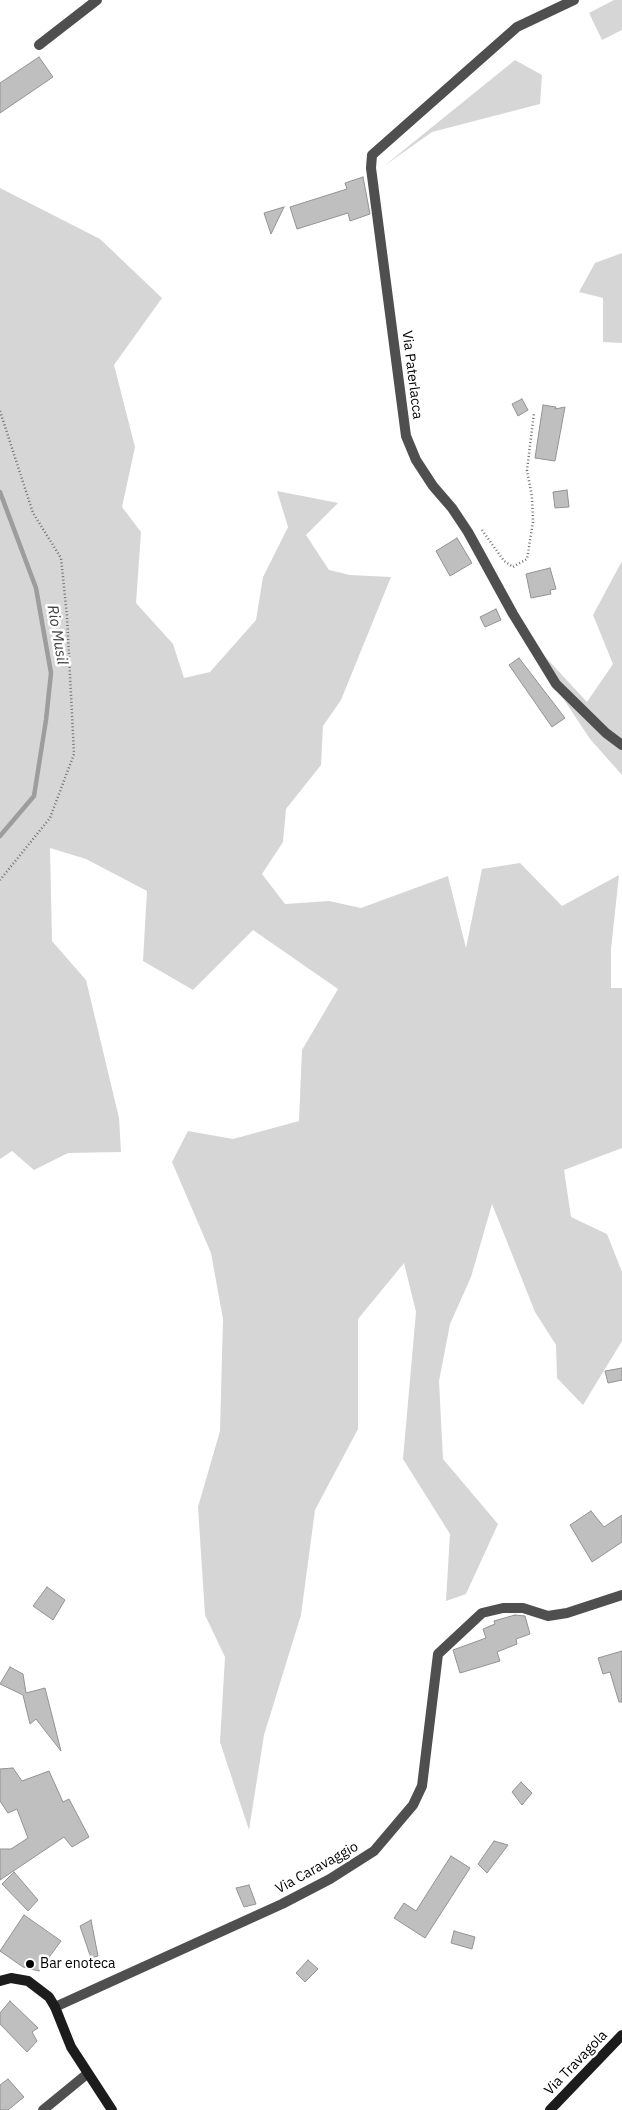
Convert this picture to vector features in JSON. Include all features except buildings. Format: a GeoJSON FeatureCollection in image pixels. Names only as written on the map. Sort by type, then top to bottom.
{"type":"FeatureCollection","features":[{"type":"Feature","properties":{"kind":"street"},"geometry":{"type":"LineString","coordinates":[[39,45],[97,0]]}},
{"type":"Feature","properties":{"kind":"street","name":"Via Paterlacca"},"geometry":{"type":"LineString","coordinates":[[574,0],[518,27],[372,155],[371,168],[406,436],[416,460],[432,486],[452,508],[468,532],[513,614],[556,684],[606,734],[622,745]]}},
{"type":"Feature","properties":{"kind":"street","name":"Via Caravaggio"},"geometry":{"type":"LineString","coordinates":[[56,2007],[282,1904],[330,1879],[374,1851],[413,1805],[422,1786],[438,1654],[482,1613],[503,1608],[523,1608],[548,1616],[567,1613],[622,1595]]}},
{"type":"Feature","properties":{"kind":"street"},"geometry":{"type":"LineString","coordinates":[[0,1981],[11,1978],[33,1983],[49,1997],[56,2007],[71,2047],[112,2110]]}},
{"type":"Feature","properties":{"kind":"street","name":"Via Travagola"},"geometry":{"type":"LineString","coordinates":[[550,2110],[622,2035]]}},
{"type":"Feature","properties":{"kind":"street"},"geometry":{"type":"LineString","coordinates":[[43,2110],[87,2074]]}},
{"type":"Feature","properties":{"kind":"path"},"geometry":{"type":"LineString","coordinates":[[0,411],[33,513],[61,558],[74,754],[50,818],[0,880]]}},
{"type":"Feature","properties":{"kind":"path"},"geometry":{"type":"LineString","coordinates":[[479,528],[486,534],[504,560],[513,567],[527,559],[533,522],[532,497],[527,470],[534,413]]}},
{"type":"Feature","properties":{"kind":"shaded area"},"geometry":{"type":"Polygon","coordinates":[[[614,0],[622,0],[622,30],[602,40],[589,13],[614,0]]]}},
{"type":"Feature","properties":{"kind":"shaded area"},"geometry":{"type":"Polygon","coordinates":[[[515,60],[542,75],[540,104],[432,132],[384,166],[515,60]]]}},
{"type":"Feature","properties":{"kind":"shaded area"},"geometry":{"type":"Polygon","coordinates":[[[0,188],[100,239],[162,298],[114,365],[135,447],[122,507],[141,532],[136,603],[173,644],[184,678],[210,672],[256,620],[263,577],[288,527],[277,491],[338,503],[306,535],[329,570],[350,575],[391,577],[341,700],[323,726],[321,765],[286,809],[283,842],[262,874],[285,904],[329,901],[361,908],[448,876],[466,948],[482,869],[520,863],[562,906],[619,875],[611,949],[611,988],[622,988],[622,1148],[564,1170],[571,1217],[607,1234],[622,1272],[622,1341],[583,1405],[557,1378],[556,1345],[535,1312],[492,1204],[471,1277],[450,1324],[439,1381],[443,1459],[498,1524],[466,1594],[446,1601],[450,1534],[403,1459],[416,1312],[404,1263],[358,1319],[358,1429],[315,1510],[301,1615],[264,1735],[249,1830],[220,1742],[225,1657],[205,1615],[198,1507],[220,1431],[223,1319],[211,1253],[172,1162],[188,1131],[233,1139],[299,1121],[302,1050],[338,989],[253,930],[193,990],[143,961],[147,891],[86,859],[50,848],[52,941],[86,980],[119,1118],[121,1152],[68,1153],[34,1170],[12,1151],[0,1159],[0,188]]]}},
{"type":"Feature","properties":{"kind":"shaded area"},"geometry":{"type":"Polygon","coordinates":[[[622,253],[622,343],[603,342],[603,298],[579,292],[595,263],[622,253]]]}},
{"type":"Feature","properties":{"kind":"shaded area"},"geometry":{"type":"Polygon","coordinates":[[[622,561],[622,775],[590,739],[512,621],[587,702],[613,664],[593,615],[622,561]]]}},
{"type":"Feature","properties":{"kind":"waterway","name":"Rio Musil"},"geometry":{"type":"LineString","coordinates":[[0,492],[36,588],[51,673],[34,796],[0,836]]}},
{"type":"Feature","properties":{"kind":"place","name":"Bar enoteca"},"geometry":{"type":"Point","coordinates":[30,1964]}}]}
